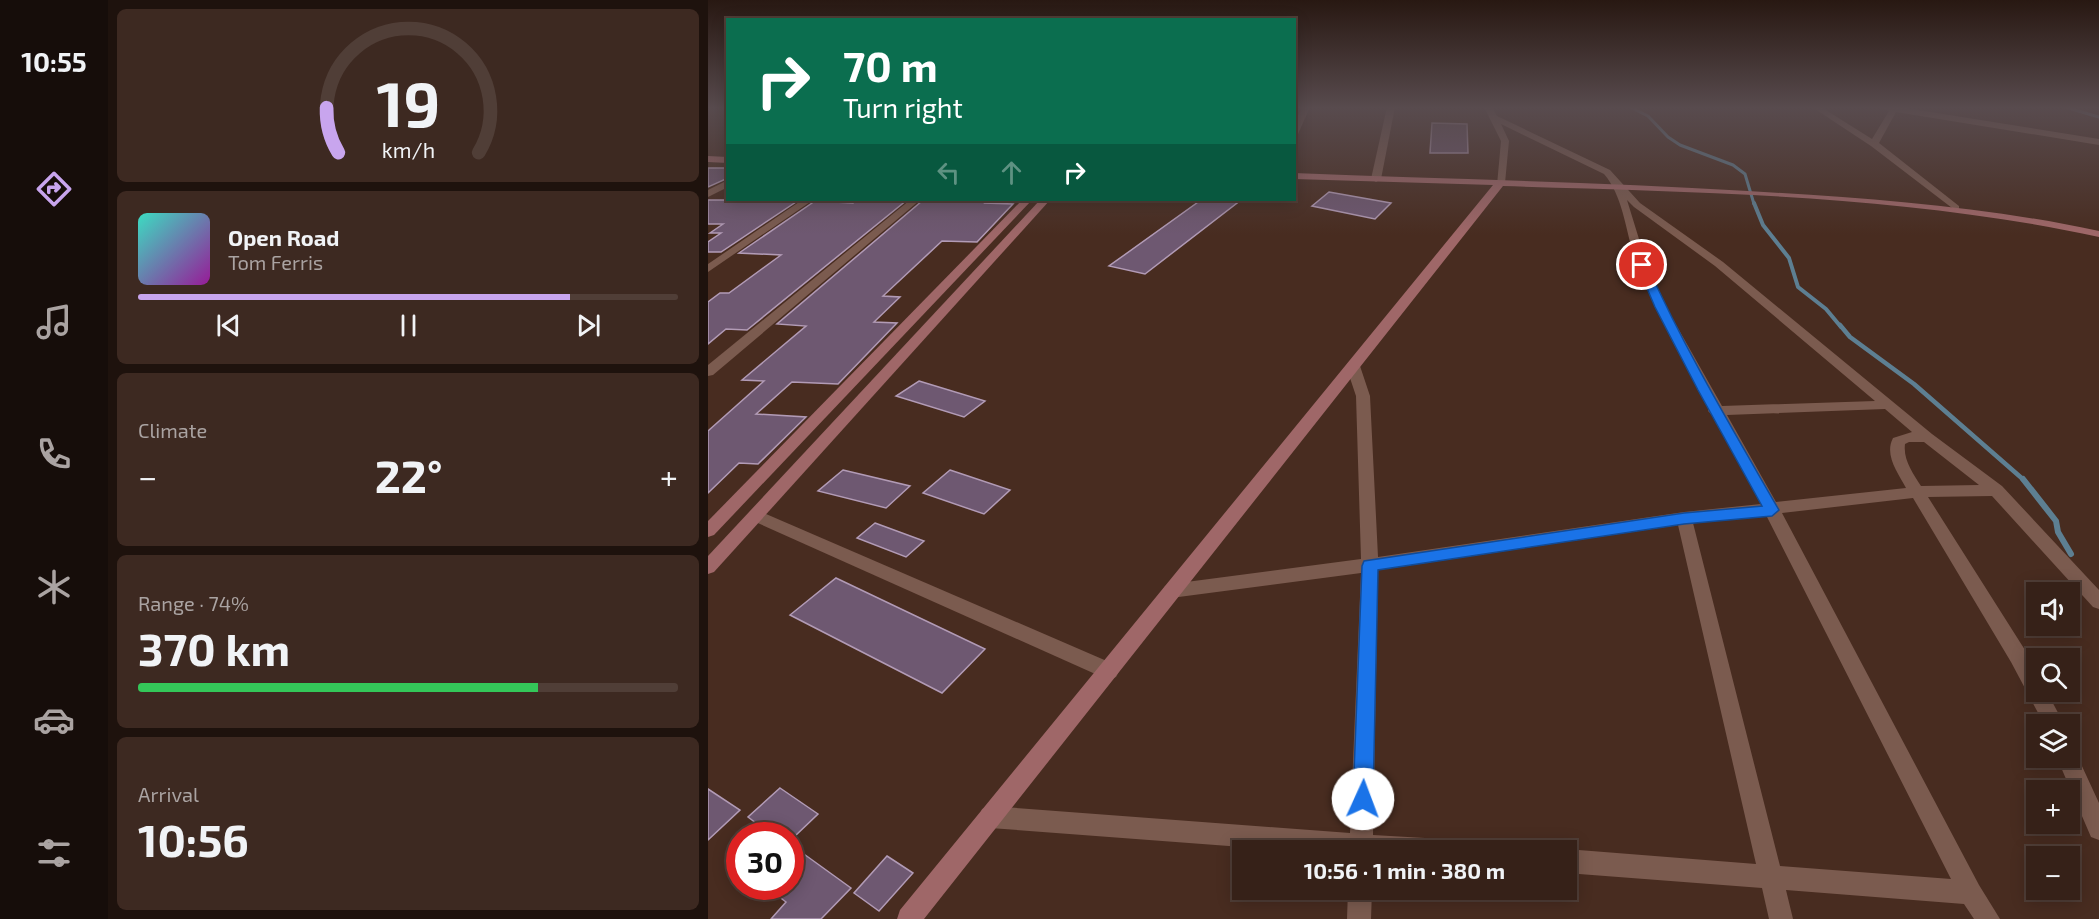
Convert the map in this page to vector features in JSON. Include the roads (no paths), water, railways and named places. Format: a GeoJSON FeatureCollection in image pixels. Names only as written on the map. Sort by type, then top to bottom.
{"type":"FeatureCollection","features":[{"type":"Feature","properties":{"kind":"street"},"geometry":{"type":"LineString","coordinates":[[1376,179],[1382,150]]}},
{"type":"Feature","properties":{"kind":"street"},"geometry":{"type":"LineString","coordinates":[[909,919],[1500,183],[1504,150]]}},
{"type":"Feature","properties":{"kind":"street"},"geometry":{"type":"LineString","coordinates":[[1563,150],[1600,167],[1637,206],[1719,264],[1927,437],[1996,490],[2099,603]]}},
{"type":"Feature","properties":{"kind":"street"},"geometry":{"type":"LineString","coordinates":[[1882,150],[1956,208]]}},
{"type":"Feature","properties":{"kind":"street"},"geometry":{"type":"LineString","coordinates":[[708,159],[726,160]]}},
{"type":"Feature","properties":{"kind":"street"},"geometry":{"type":"LineString","coordinates":[[1296,177],[1618,186],[1796,196],[1956,208],[2019,217],[2099,234]]}},
{"type":"Feature","properties":{"kind":"street"},"geometry":{"type":"LineString","coordinates":[[708,194],[726,184]]}},
{"type":"Feature","properties":{"kind":"street"},"geometry":{"type":"LineString","coordinates":[[1618,186],[1646,276],[1660,307],[1715,411],[1772,510],[1971,893],[1988,919]]}},
{"type":"Feature","properties":{"kind":"street"},"geometry":{"type":"LineString","coordinates":[[708,269],[807,201]]}},
{"type":"Feature","properties":{"kind":"street"},"geometry":{"type":"LineString","coordinates":[[708,372],[914,201]]}},
{"type":"Feature","properties":{"kind":"street"},"geometry":{"type":"LineString","coordinates":[[708,531],[1026,201]]}},
{"type":"Feature","properties":{"kind":"street"},"geometry":{"type":"LineString","coordinates":[[708,567],[1044,201]]}},
{"type":"Feature","properties":{"kind":"street"},"geometry":{"type":"LineString","coordinates":[[926,305],[947,307]]}},
{"type":"Feature","properties":{"kind":"street"},"geometry":{"type":"LineString","coordinates":[[1353,366],[1363,396],[1370,566],[1361,840]]}},
{"type":"Feature","properties":{"kind":"street"},"geometry":{"type":"LineString","coordinates":[[1715,411],[1888,405]]}},
{"type":"Feature","properties":{"kind":"street"},"geometry":{"type":"LineString","coordinates":[[1927,437],[1907,437],[1898,441],[1897,450],[1901,466],[2026,671]]}},
{"type":"Feature","properties":{"kind":"street"},"geometry":{"type":"LineString","coordinates":[[1171,591],[1370,566],[1684,518],[1918,492],[1996,490]]}},
{"type":"Feature","properties":{"kind":"street"},"geometry":{"type":"LineString","coordinates":[[757,516],[1109,671]]}},
{"type":"Feature","properties":{"kind":"street"},"geometry":{"type":"LineString","coordinates":[[1684,518],[1781,919]]}},
{"type":"Feature","properties":{"kind":"street"},"geometry":{"type":"LineString","coordinates":[[2072,768],[2099,829]]}},
{"type":"Feature","properties":{"kind":"street"},"geometry":{"type":"LineString","coordinates":[[990,817],[1265,840]]}},
{"type":"Feature","properties":{"kind":"street"},"geometry":{"type":"LineString","coordinates":[[1577,862],[1971,893]]}},
{"type":"Feature","properties":{"kind":"street"},"geometry":{"type":"LineString","coordinates":[[1359,919],[1360,900]]}},
{"type":"Feature","properties":{"kind":"waterway"},"geometry":{"type":"LineString","coordinates":[[1693,150],[1733,165],[1745,174],[1754,204]]}},
{"type":"Feature","properties":{"kind":"waterway"},"geometry":{"type":"LineString","coordinates":[[1754,203],[1763,225],[1789,258],[1798,287],[1826,309],[1841,327]]}},
{"type":"Feature","properties":{"kind":"waterway"},"geometry":{"type":"LineString","coordinates":[[1840,325],[1850,337],[1914,384],[2024,480]]}},
{"type":"Feature","properties":{"kind":"waterway"},"geometry":{"type":"LineString","coordinates":[[2024,480],[2056,521],[2058,532],[2071,554]]}}]}
